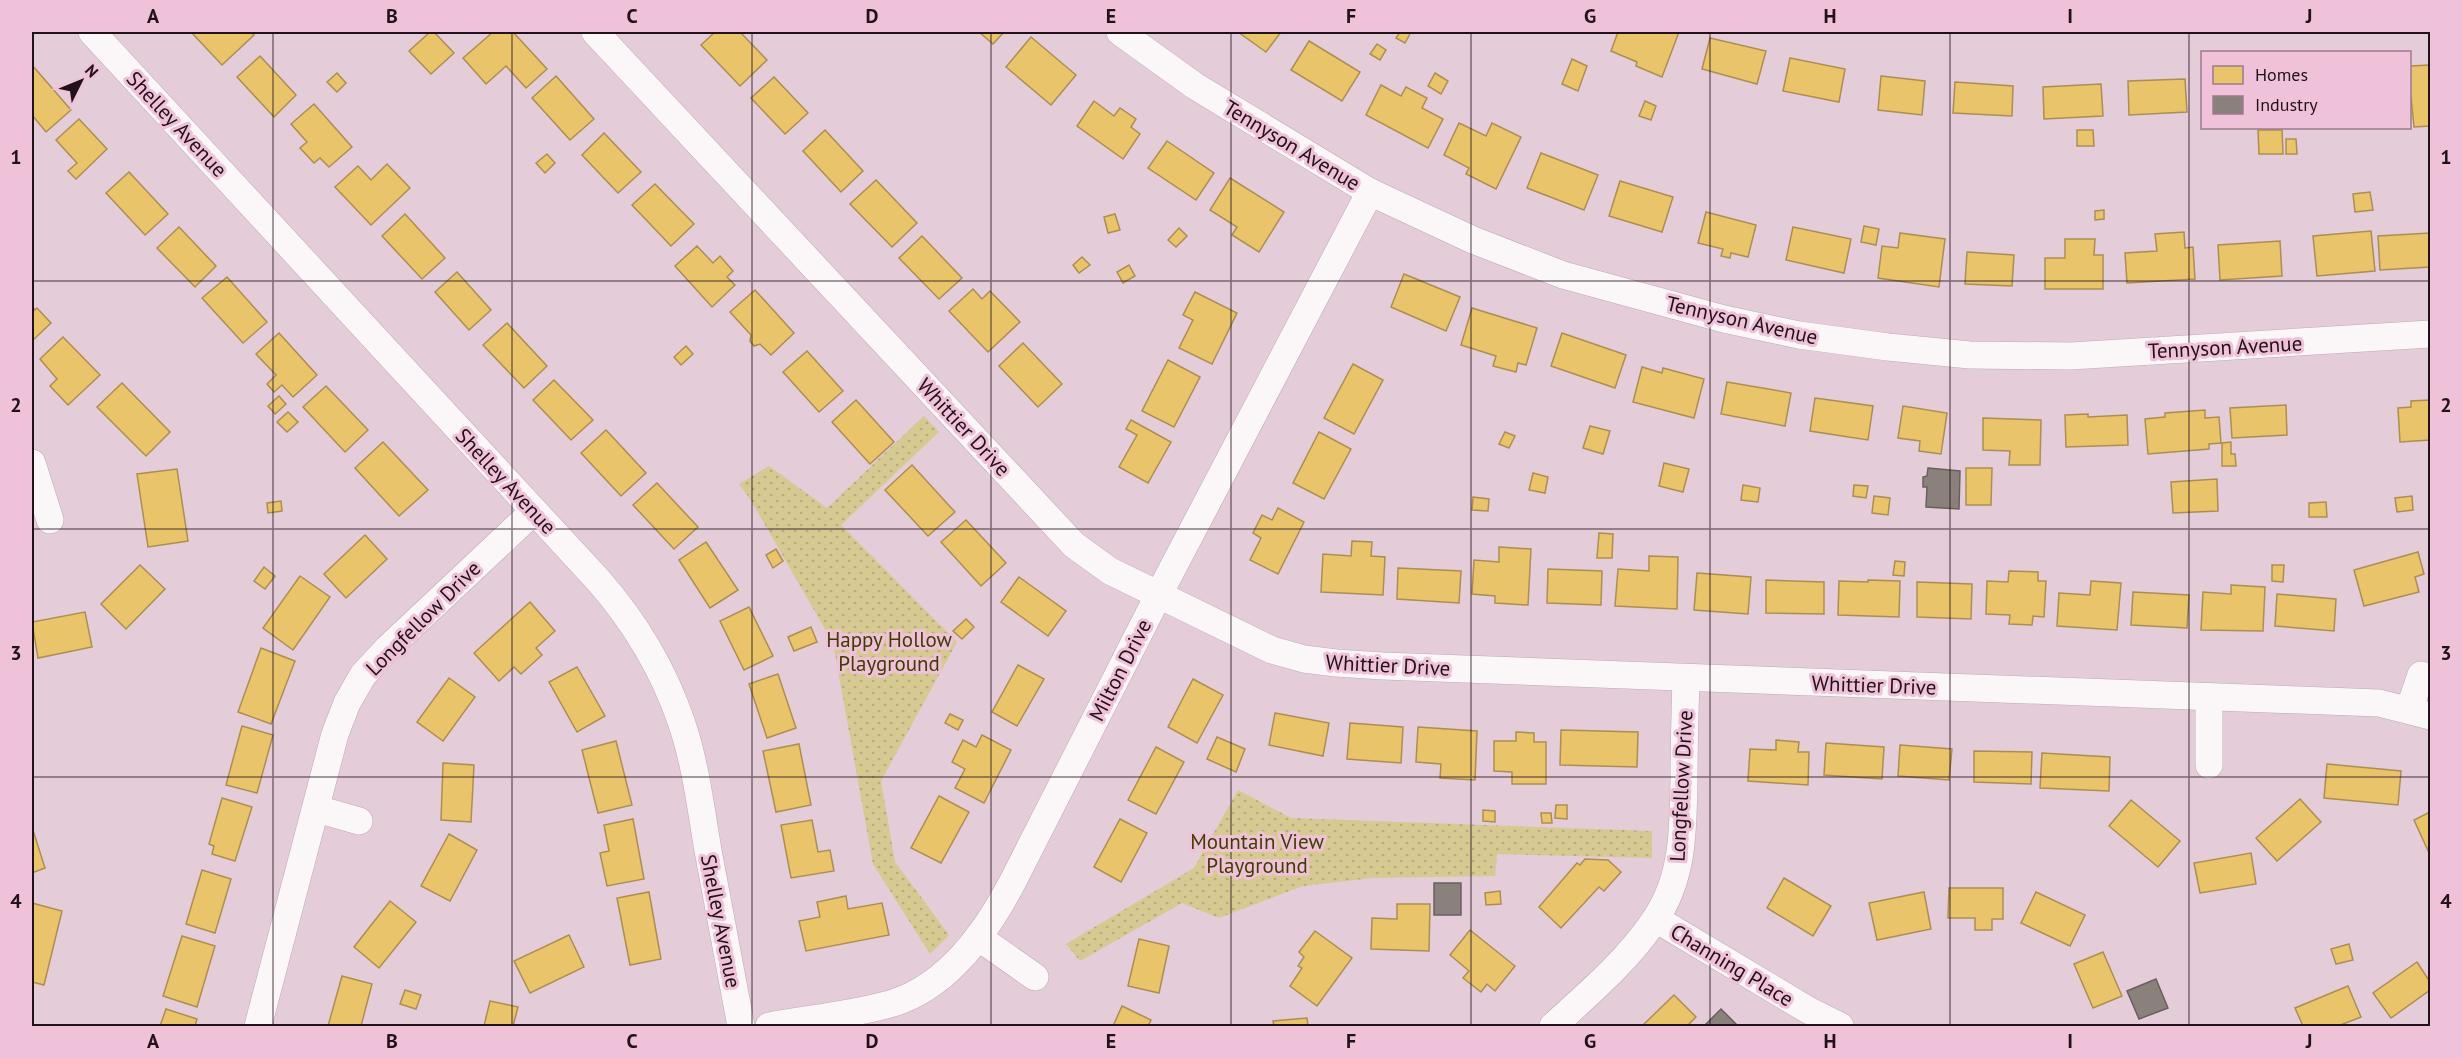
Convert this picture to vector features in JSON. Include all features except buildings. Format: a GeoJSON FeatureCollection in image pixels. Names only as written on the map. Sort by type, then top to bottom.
{"type":"FeatureCollection","features":[{"type":"Feature","properties":{"kind":"street","name":"Shelley Avenue"},"geometry":{"type":"LineString","coordinates":[[92,32],[620,605],[641,637],[663,678],[681,722],[692,766],[741,1026]]}},
{"type":"Feature","properties":{"kind":"street","name":"Whittier Drive"},"geometry":{"type":"LineString","coordinates":[[595,32],[1074,545],[1110,571],[1272,650],[1304,659],[1371,665],[1686,679],[2379,703],[2420,713]]}},
{"type":"Feature","properties":{"kind":"street","name":"Tennyson Avenue"},"geometry":{"type":"LineString","coordinates":[[1120,32],[1195,86],[1370,192],[1473,240],[1563,275],[1724,319],[1799,335],[1970,355],[2070,356],[2430,334]]}},
{"type":"Feature","properties":{"kind":"street","name":"Milton Drive"},"geometry":{"type":"LineString","coordinates":[[769,1026],[887,1005],[917,992],[940,978],[978,937],[1008,890],[1158,596],[1370,192]]}},
{"type":"Feature","properties":{"kind":"street"},"geometry":{"type":"LineString","coordinates":[[32,463],[50,520]]}},
{"type":"Feature","properties":{"kind":"street","name":"Longfellow Drive"},"geometry":{"type":"LineString","coordinates":[[258,1026],[335,734],[347,703],[363,675],[387,648],[534,511]]}},
{"type":"Feature","properties":{"kind":"street"},"geometry":{"type":"LineString","coordinates":[[2420,713],[2421,675]]}},
{"type":"Feature","properties":{"kind":"street","name":"Longfellow Drive"},"geometry":{"type":"LineString","coordinates":[[1553,1026],[1618,966],[1656,919],[1669,895],[1677,870],[1682,839],[1686,679]]}},
{"type":"Feature","properties":{"kind":"street"},"geometry":{"type":"LineString","coordinates":[[2209,697],[2209,765]]}},
{"type":"Feature","properties":{"kind":"street"},"geometry":{"type":"LineString","coordinates":[[317,809],[359,821]]}},
{"type":"Feature","properties":{"kind":"street","name":"Channing Place"},"geometry":{"type":"LineString","coordinates":[[1656,919],[1808,1010],[1840,1026]]}},
{"type":"Feature","properties":{"kind":"street"},"geometry":{"type":"LineString","coordinates":[[978,937],[1035,977]]}},
{"type":"Feature","properties":{"kind":"green space","name":"Happy Hollow Playground"},"geometry":{"type":"Polygon","coordinates":[[[924,416],[939,432],[841,525],[957,642],[881,781],[895,862],[949,935],[930,954],[873,864],[833,643],[750,499],[739,484],[769,466],[827,508],[924,416]]]}},
{"type":"Feature","properties":{"kind":"green space","name":"Mountain View Playground"},"geometry":{"type":"Polygon","coordinates":[[[1238,790],[1291,818],[1652,831],[1652,858],[1497,854],[1495,876],[1372,878],[1303,886],[1219,918],[1182,903],[1080,961],[1066,944],[1194,868],[1238,790]]]}}]}
